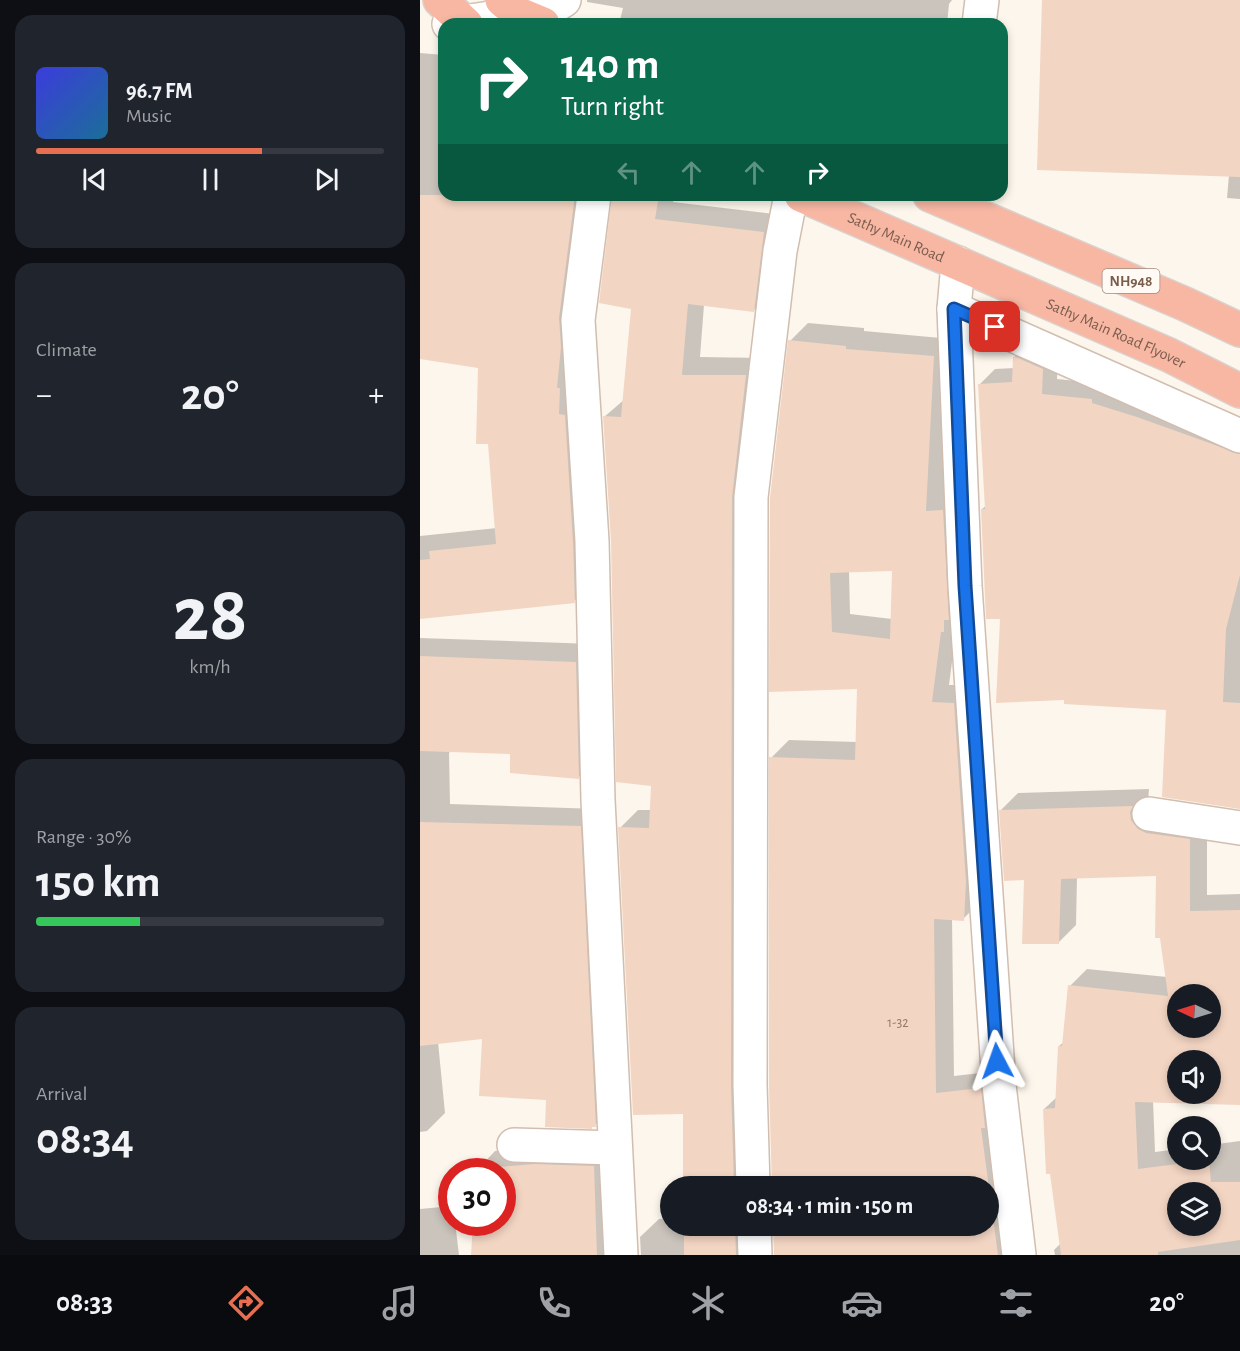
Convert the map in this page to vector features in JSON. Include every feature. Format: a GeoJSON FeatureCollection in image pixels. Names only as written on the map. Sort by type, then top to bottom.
{"type":"FeatureCollection","features":[{"type":"Feature","properties":{"kind":"highway"},"geometry":{"type":"LineString","coordinates":[[440,0],[451,18]]}},
{"type":"Feature","properties":{"kind":"highway","name":"Sathy Main Road"},"geometry":{"type":"LineString","coordinates":[[815,201],[958,263]]}},
{"type":"Feature","properties":{"kind":"highway","name":"NH948"},"geometry":{"type":"LineString","coordinates":[[961,202],[1020,234],[1185,304],[1240,330]]}},
{"type":"Feature","properties":{"kind":"highway","name":"Sathy Main Road Flyover"},"geometry":{"type":"LineString","coordinates":[[958,263],[1169,355],[1240,391]]}},
{"type":"Feature","properties":{"kind":"street"},"geometry":{"type":"LineString","coordinates":[[491,18],[553,7],[564,0]]}},
{"type":"Feature","properties":{"kind":"street"},"geometry":{"type":"LineString","coordinates":[[980,18],[982,0]]}},
{"type":"Feature","properties":{"kind":"street"},"geometry":{"type":"LineString","coordinates":[[420,27],[438,25]]}},
{"type":"Feature","properties":{"kind":"street"},"geometry":{"type":"LineString","coordinates":[[593,201],[578,320],[592,541],[598,800],[621,1255]]}},
{"type":"Feature","properties":{"kind":"street"},"geometry":{"type":"LineString","coordinates":[[753,1176],[750,1085],[751,497],[780,251],[790,201]]}},
{"type":"Feature","properties":{"kind":"street"},"geometry":{"type":"LineString","coordinates":[[958,263],[954,309],[965,586],[997,1061],[1019,1255]]}},
{"type":"Feature","properties":{"kind":"street"},"geometry":{"type":"LineString","coordinates":[[954,309],[1240,436]]}},
{"type":"Feature","properties":{"kind":"street"},"geometry":{"type":"LineString","coordinates":[[1149,814],[1240,828]]}},
{"type":"Feature","properties":{"kind":"street"},"geometry":{"type":"LineString","coordinates":[[514,1145],[615,1148]]}},
{"type":"Feature","properties":{"kind":"street"},"geometry":{"type":"LineString","coordinates":[[754,1236],[755,1255]]}},
{"type":"Feature","properties":{"kind":"building"},"geometry":{"type":"Polygon","coordinates":[[[1042,0],[1240,0],[1240,177],[1037,170],[1042,0]]]}},
{"type":"Feature","properties":{"kind":"building"},"geometry":{"type":"Polygon","coordinates":[[[420,195],[438,195],[438,201],[574,201],[559,318],[561,347],[557,388],[560,388],[559,414],[565,415],[575,603],[420,619],[420,560],[430,559],[429,551],[496,544],[488,444],[476,444],[478,368],[420,359],[420,195]]]}},
{"type":"Feature","properties":{"kind":"building"},"geometry":{"type":"Polygon","coordinates":[[[611,201],[658,201],[655,219],[764,232],[754,312],[688,304],[682,375],[746,375],[732,497],[731,1086],[734,1176],[683,1176],[683,1114],[633,1115],[618,827],[649,828],[651,786],[616,782],[611,541],[603,416],[621,417],[631,309],[599,303],[611,201]]]}},
{"type":"Feature","properties":{"kind":"building"},"geometry":{"type":"Polygon","coordinates":[[[788,340],[846,346],[846,349],[934,356],[926,511],[943,510],[949,620],[944,620],[944,632],[941,632],[932,702],[954,703],[966,882],[964,921],[934,919],[936,1093],[981,1088],[985,1128],[981,1128],[987,1176],[772,1176],[769,1085],[769,757],[855,760],[857,689],[769,692],[770,498],[788,340]],[[892,571],[830,573],[832,632],[890,639],[892,571]]]}},
{"type":"Feature","properties":{"kind":"building"},"geometry":{"type":"Polygon","coordinates":[[[1013,356],[1043,369],[1042,394],[1092,399],[1092,403],[1240,454],[1240,575],[1226,629],[1223,702],[1240,703],[1240,809],[1162,797],[1166,710],[1064,704],[1064,700],[996,703],[1000,619],[986,619],[981,509],[985,509],[978,384],[1012,382],[1013,356]]]}},
{"type":"Feature","properties":{"kind":"building"},"geometry":{"type":"Polygon","coordinates":[[[420,656],[576,662],[579,779],[510,773],[510,754],[420,751],[420,656]]]}},
{"type":"Feature","properties":{"kind":"building"},"geometry":{"type":"Polygon","coordinates":[[[1133,806],[1130,812],[1131,820],[1138,829],[1146,833],[1190,839],[1190,911],[1240,910],[1240,1105],[1205,1104],[1221,1104],[1221,1050],[1167,1050],[1167,1103],[1135,1102],[1138,1169],[1167,1165],[1167,1170],[1210,1170],[1211,1182],[1167,1182],[1167,1236],[1221,1236],[1221,1182],[1240,1182],[1240,1240],[1158,1252],[1158,1255],[1061,1255],[1050,1174],[1046,1174],[1043,1109],[1055,1108],[1058,1046],[1062,1046],[1068,985],[1167,996],[1167,1038],[1221,1038],[1221,984],[1167,984],[1167,989],[1160,938],[1155,938],[1156,876],[1061,879],[1059,944],[1022,944],[1024,880],[1004,881],[999,810],[1133,806]]]}},
{"type":"Feature","properties":{"kind":"building"},"geometry":{"type":"Polygon","coordinates":[[[420,822],[581,826],[596,1127],[592,1129],[545,1127],[546,1100],[479,1096],[482,1039],[420,1046],[420,822]]]}},
{"type":"Feature","properties":{"kind":"building"},"geometry":{"type":"Polygon","coordinates":[[[516,1166],[594,1166],[597,1255],[471,1255],[472,1236],[516,1236],[516,1166]]]}},
{"type":"Feature","properties":{"kind":"building"},"geometry":{"type":"Polygon","coordinates":[[[684,1236],[735,1236],[736,1255],[684,1255],[684,1236]]]}},
{"type":"Feature","properties":{"kind":"building"},"geometry":{"type":"Polygon","coordinates":[[[773,1236],[995,1236],[998,1255],[774,1255],[773,1236]]]}},
{"type":"Feature","properties":{"kind":"route"},"geometry":{"type":"LineString","coordinates":[[995,327],[954,309],[965,586],[997,1061]]}}]}
